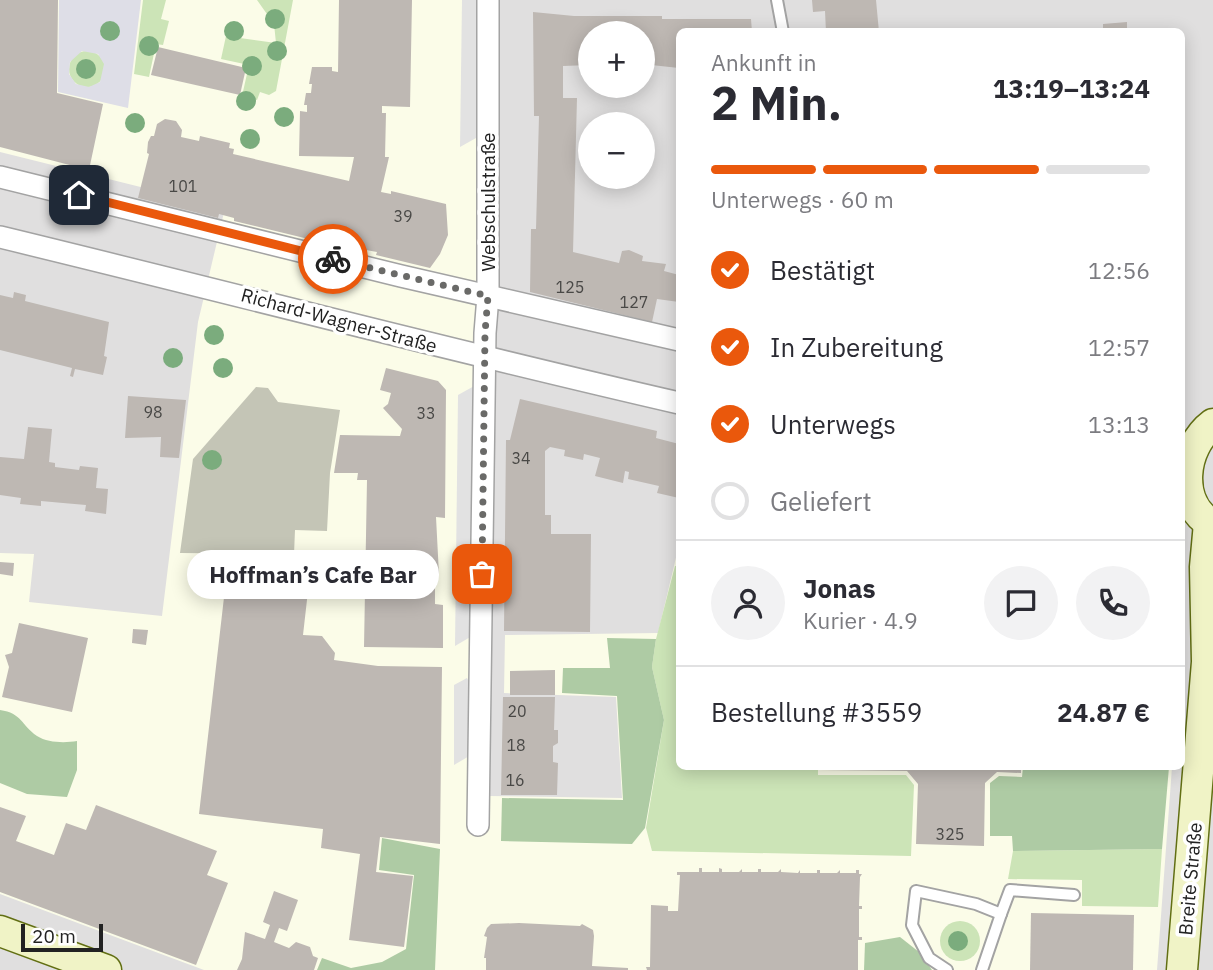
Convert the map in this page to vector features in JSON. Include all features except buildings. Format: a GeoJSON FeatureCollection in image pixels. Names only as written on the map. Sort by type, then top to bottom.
{"type":"FeatureCollection","features":[{"type":"Feature","properties":{"kind":"street","name":"Webschulstraße"},"geometry":{"type":"LineString","coordinates":[[478,825],[488,296],[488,0]]}},
{"type":"Feature","properties":{"kind":"street"},"geometry":{"type":"LineString","coordinates":[[0,177],[676,339]]}},
{"type":"Feature","properties":{"kind":"street","name":"Richard-Wagner-Straße"},"geometry":{"type":"LineString","coordinates":[[0,237],[272,302],[485,358],[676,402]]}},
{"type":"Feature","properties":{"kind":"street"},"geometry":{"type":"LineString","coordinates":[[1197,433],[1187,467],[1186,499],[1211,524]]}},
{"type":"Feature","properties":{"kind":"street","name":"Breite Straße"},"geometry":{"type":"LineString","coordinates":[[1182,970],[1210,654],[1205,566],[1211,524]]}},
{"type":"Feature","properties":{"kind":"street"},"geometry":{"type":"LineString","coordinates":[[0,931],[106,970]]}},
{"type":"Feature","properties":{"kind":"lane"},"geometry":{"type":"LineString","coordinates":[[777,0],[782,28]]}},
{"type":"Feature","properties":{"kind":"lane"},"geometry":{"type":"LineString","coordinates":[[982,970],[1010,890],[1074,895]]}},
{"type":"Feature","properties":{"kind":"lane"},"geometry":{"type":"LineString","coordinates":[[947,970],[929,958],[912,925],[916,891],[976,904],[1001,914]]}},
{"type":"Feature","properties":{"kind":"shaded area"},"geometry":{"type":"Polygon","coordinates":[[[0,0],[1213,0],[1213,970],[0,970],[0,0]]]}},
{"type":"Feature","properties":{"kind":"shaded area"},"geometry":{"type":"Polygon","coordinates":[[[0,0],[499,0],[496,385],[487,796],[622,798],[616,697],[504,693],[505,635],[658,633],[676,558],[676,770],[1172,770],[1157,970],[204,970],[0,894],[0,553],[34,554],[29,602],[162,616],[198,322],[225,208],[0,152],[0,0]]]}},
{"type":"Feature","properties":{"kind":"shaded area"},"geometry":{"type":"Polygon","coordinates":[[[59,0],[141,0],[128,108],[58,92],[59,0]],[[82,51],[70,62],[69,74],[76,84],[89,87],[100,82],[104,64],[98,54],[82,51]]]}},
{"type":"Feature","properties":{"kind":"shaded area"},"geometry":{"type":"Polygon","coordinates":[[[462,0],[479,0],[476,138],[460,147],[462,0]]]}},
{"type":"Feature","properties":{"kind":"shaded area"},"geometry":{"type":"Polygon","coordinates":[[[476,385],[472,636],[455,646],[458,395],[476,385]]]}},
{"type":"Feature","properties":{"kind":"shaded area"},"geometry":{"type":"Polygon","coordinates":[[[256,387],[268,388],[278,402],[340,410],[330,473],[327,531],[295,530],[294,554],[180,553],[193,459],[256,387]]]}},
{"type":"Feature","properties":{"kind":"shaded area"},"geometry":{"type":"Polygon","coordinates":[[[467,678],[472,687],[471,755],[454,765],[454,685],[467,678]]]}},
{"type":"Feature","properties":{"kind":"green space"},"geometry":{"type":"Polygon","coordinates":[[[143,0],[166,0],[161,19],[169,21],[163,45],[156,44],[149,77],[134,74],[143,0]]]}},
{"type":"Feature","properties":{"kind":"green space"},"geometry":{"type":"Polygon","coordinates":[[[257,0],[293,0],[276,91],[269,95],[260,92],[257,100],[242,96],[249,65],[221,59],[226,36],[276,43],[274,24],[257,0]]]}},
{"type":"Feature","properties":{"kind":"green space"},"geometry":{"type":"Polygon","coordinates":[[[87,51],[100,56],[105,69],[100,82],[87,87],[74,82],[69,69],[74,56],[87,51]]]}},
{"type":"Feature","properties":{"kind":"green space"},"geometry":{"type":"Polygon","coordinates":[[[676,566],[676,770],[818,770],[818,775],[906,775],[914,785],[911,856],[652,851],[646,828],[664,720],[652,667],[656,639],[676,566]]]}},
{"type":"Feature","properties":{"kind":"green space"},"geometry":{"type":"Polygon","coordinates":[[[607,638],[656,639],[652,667],[664,720],[645,828],[632,844],[501,841],[502,798],[623,800],[617,696],[562,693],[563,668],[610,668],[607,638]]]}},
{"type":"Feature","properties":{"kind":"green space"},"geometry":{"type":"Polygon","coordinates":[[[0,710],[13,714],[41,738],[57,742],[77,741],[77,770],[67,797],[27,794],[0,783],[0,710]]]}},
{"type":"Feature","properties":{"kind":"green space"},"geometry":{"type":"Polygon","coordinates":[[[1023,770],[1169,770],[1162,849],[1013,851],[1012,836],[990,836],[990,783],[999,776],[1022,777],[1023,770]]]}},
{"type":"Feature","properties":{"kind":"green space"},"geometry":{"type":"Polygon","coordinates":[[[382,838],[440,849],[435,970],[317,970],[322,958],[351,968],[382,962],[406,949],[414,875],[379,870],[382,838]]]}},
{"type":"Feature","properties":{"kind":"green space"},"geometry":{"type":"Polygon","coordinates":[[[1162,849],[1158,907],[1082,906],[1082,880],[1008,879],[1013,851],[1162,849]]]}},
{"type":"Feature","properties":{"kind":"green space"},"geometry":{"type":"Polygon","coordinates":[[[960,921],[974,927],[980,941],[974,955],[960,961],[946,955],[940,941],[946,927],[960,921]]]}},
{"type":"Feature","properties":{"kind":"green space"},"geometry":{"type":"Polygon","coordinates":[[[900,937],[919,952],[932,970],[864,970],[865,943],[900,937]]]}},
{"type":"Feature","properties":{"kind":"way so far"},"geometry":{"type":"LineString","coordinates":[[333,259],[488,296],[485,333],[482,574]]}},
{"type":"Feature","properties":{"kind":"place","name":"Hoffman’s Cafe Bar"},"geometry":{"type":"Point","coordinates":[482,574]}},
{"type":"Feature","properties":{"kind":"route"},"geometry":{"type":"LineString","coordinates":[[79,195],[333,259]]}}]}
